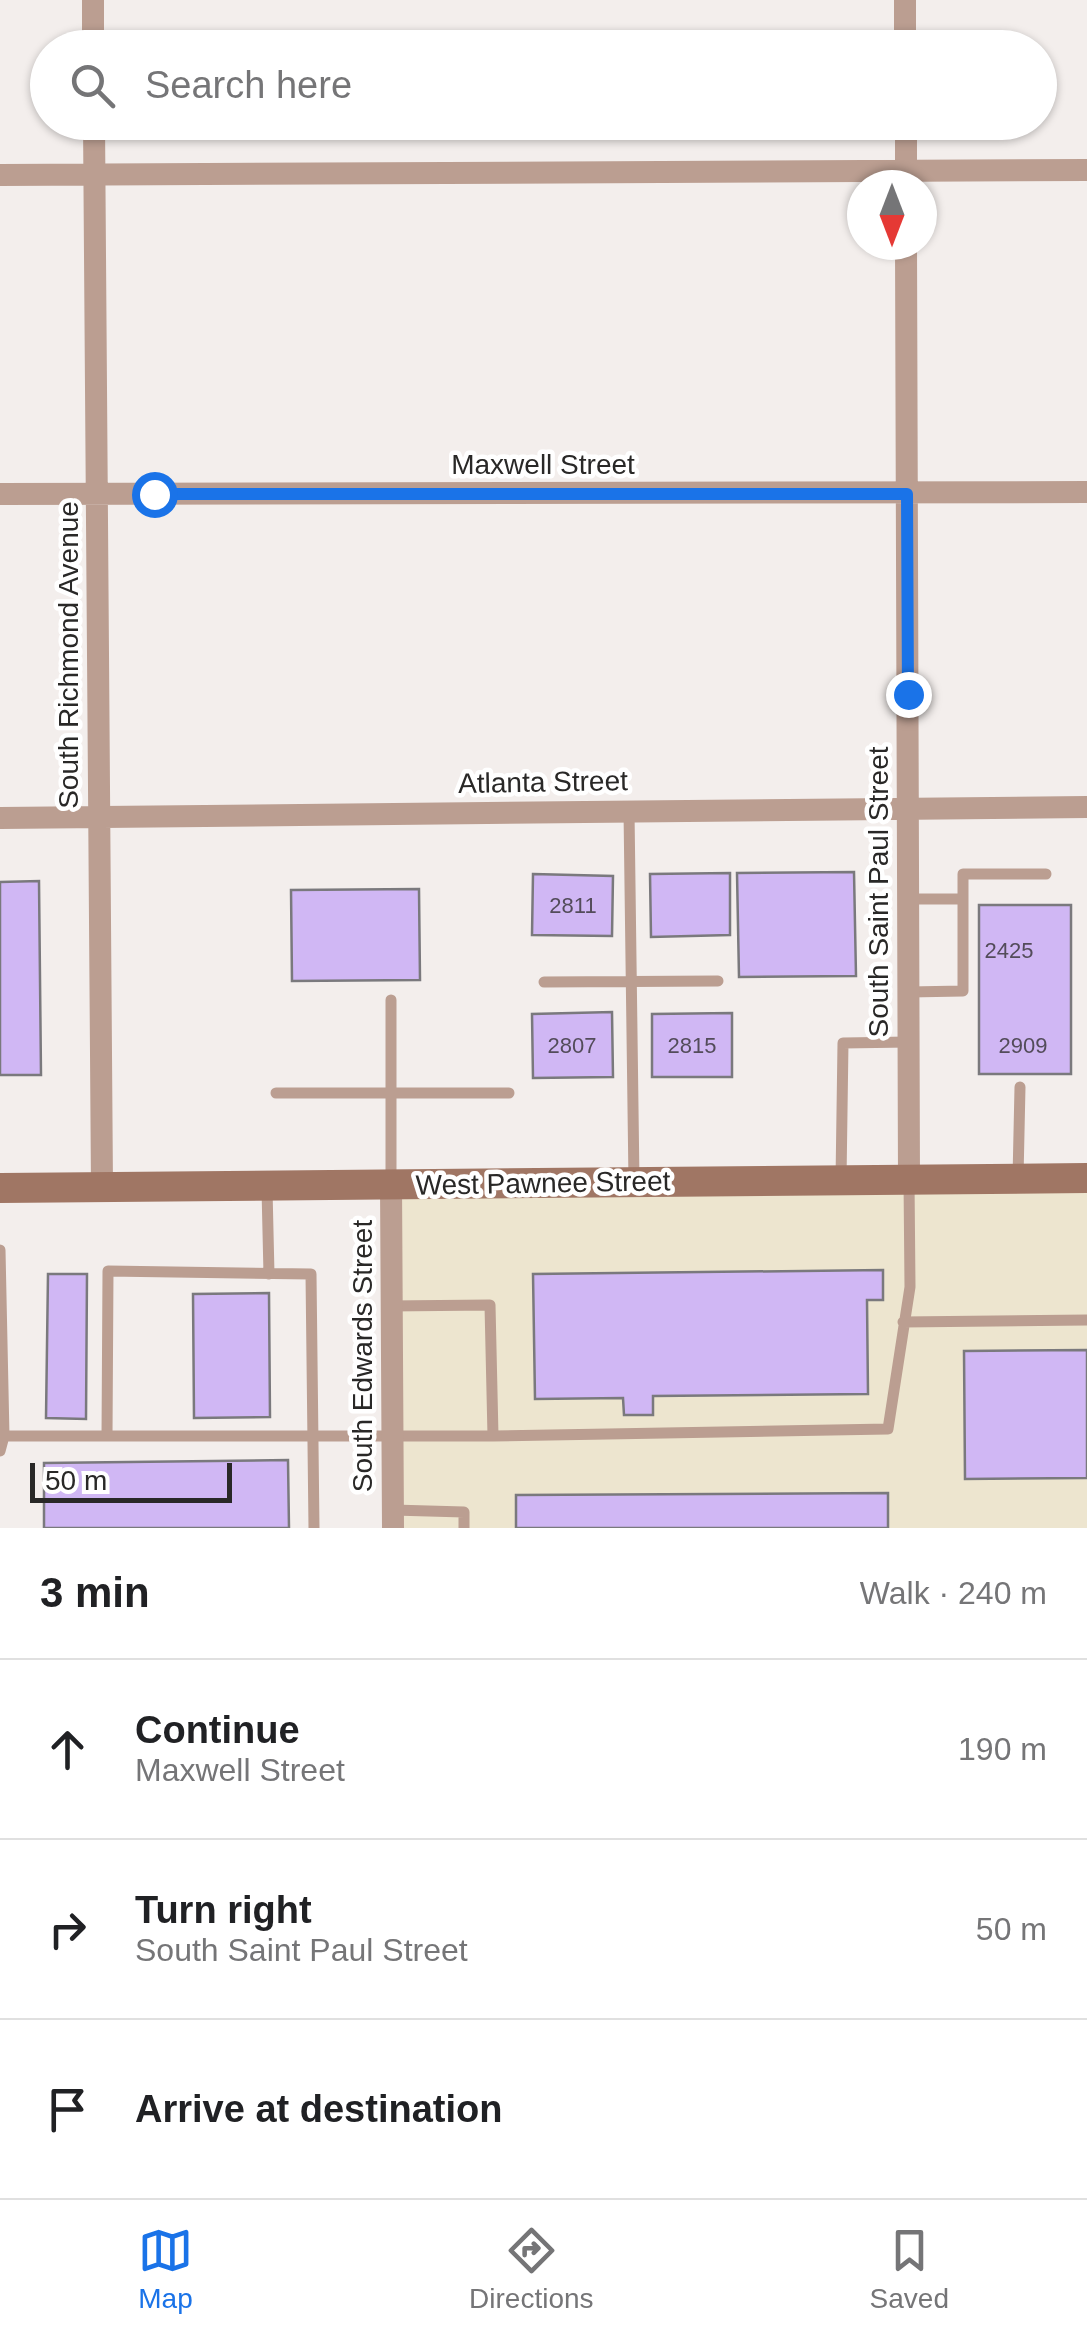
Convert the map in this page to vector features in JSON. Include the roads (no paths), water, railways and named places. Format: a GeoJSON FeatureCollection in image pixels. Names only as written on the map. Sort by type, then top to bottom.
{"type":"FeatureCollection","features":[{"type":"Feature","properties":{"kind":"main road","name":"West Pawnee Street"},"geometry":{"type":"LineString","coordinates":[[0,1188],[1087,1178]]}},
{"type":"Feature","properties":{"kind":"street"},"geometry":{"type":"LineString","coordinates":[[93,0],[93,30]]}},
{"type":"Feature","properties":{"kind":"street"},"geometry":{"type":"LineString","coordinates":[[905,0],[906,30]]}},
{"type":"Feature","properties":{"kind":"street","name":"South Richmond Avenue"},"geometry":{"type":"LineString","coordinates":[[94,140],[102,1187]]}},
{"type":"Feature","properties":{"kind":"street"},"geometry":{"type":"LineString","coordinates":[[906,140],[906,170]]}},
{"type":"Feature","properties":{"kind":"street"},"geometry":{"type":"LineString","coordinates":[[937,177],[1087,170]]}},
{"type":"Feature","properties":{"kind":"street"},"geometry":{"type":"LineString","coordinates":[[0,175],[847,178]]}},
{"type":"Feature","properties":{"kind":"street","name":"South Saint Paul Street"},"geometry":{"type":"LineString","coordinates":[[906,260],[909,1179]]}},
{"type":"Feature","properties":{"kind":"street","name":"Maxwell Street"},"geometry":{"type":"LineString","coordinates":[[0,494],[1087,492]]}},
{"type":"Feature","properties":{"kind":"street","name":"Atlanta Street"},"geometry":{"type":"LineString","coordinates":[[0,818],[1087,808]]}},
{"type":"Feature","properties":{"kind":"street","name":"South Edwards Street"},"geometry":{"type":"LineString","coordinates":[[391,1184],[393,1519]]}},
{"type":"Feature","properties":{"kind":"lane"},"geometry":{"type":"LineString","coordinates":[[628,812],[634,1182]]}},
{"type":"Feature","properties":{"kind":"lane"},"geometry":{"type":"LineString","coordinates":[[908,992],[963,991],[963,874],[1046,874]]}},
{"type":"Feature","properties":{"kind":"lane"},"geometry":{"type":"LineString","coordinates":[[908,899],[963,899]]}},
{"type":"Feature","properties":{"kind":"lane"},"geometry":{"type":"LineString","coordinates":[[544,982],[718,981]]}},
{"type":"Feature","properties":{"kind":"lane"},"geometry":{"type":"LineString","coordinates":[[391,1000],[391,1184]]}},
{"type":"Feature","properties":{"kind":"lane"},"geometry":{"type":"LineString","coordinates":[[841,1180],[843,1043],[909,1042]]}},
{"type":"Feature","properties":{"kind":"lane"},"geometry":{"type":"LineString","coordinates":[[1018,1178],[1020,1087]]}},
{"type":"Feature","properties":{"kind":"lane"},"geometry":{"type":"LineString","coordinates":[[276,1093],[509,1093]]}},
{"type":"Feature","properties":{"kind":"lane"},"geometry":{"type":"LineString","coordinates":[[4,1436],[493,1436],[888,1429],[910,1287],[909,1179]]}},
{"type":"Feature","properties":{"kind":"lane"},"geometry":{"type":"LineString","coordinates":[[267,1185],[269,1274]]}},
{"type":"Feature","properties":{"kind":"lane"},"geometry":{"type":"LineString","coordinates":[[0,1250],[4,1436],[0,1451]]}},
{"type":"Feature","properties":{"kind":"lane"},"geometry":{"type":"LineString","coordinates":[[108,1436],[108,1271],[311,1274],[314,1528]]}},
{"type":"Feature","properties":{"kind":"lane"},"geometry":{"type":"LineString","coordinates":[[389,1306],[490,1305],[493,1436]]}},
{"type":"Feature","properties":{"kind":"lane"},"geometry":{"type":"LineString","coordinates":[[903,1322],[1087,1320]]}},
{"type":"Feature","properties":{"kind":"lane"},"geometry":{"type":"LineString","coordinates":[[393,1519],[464,1512],[464,1528]]}}]}
